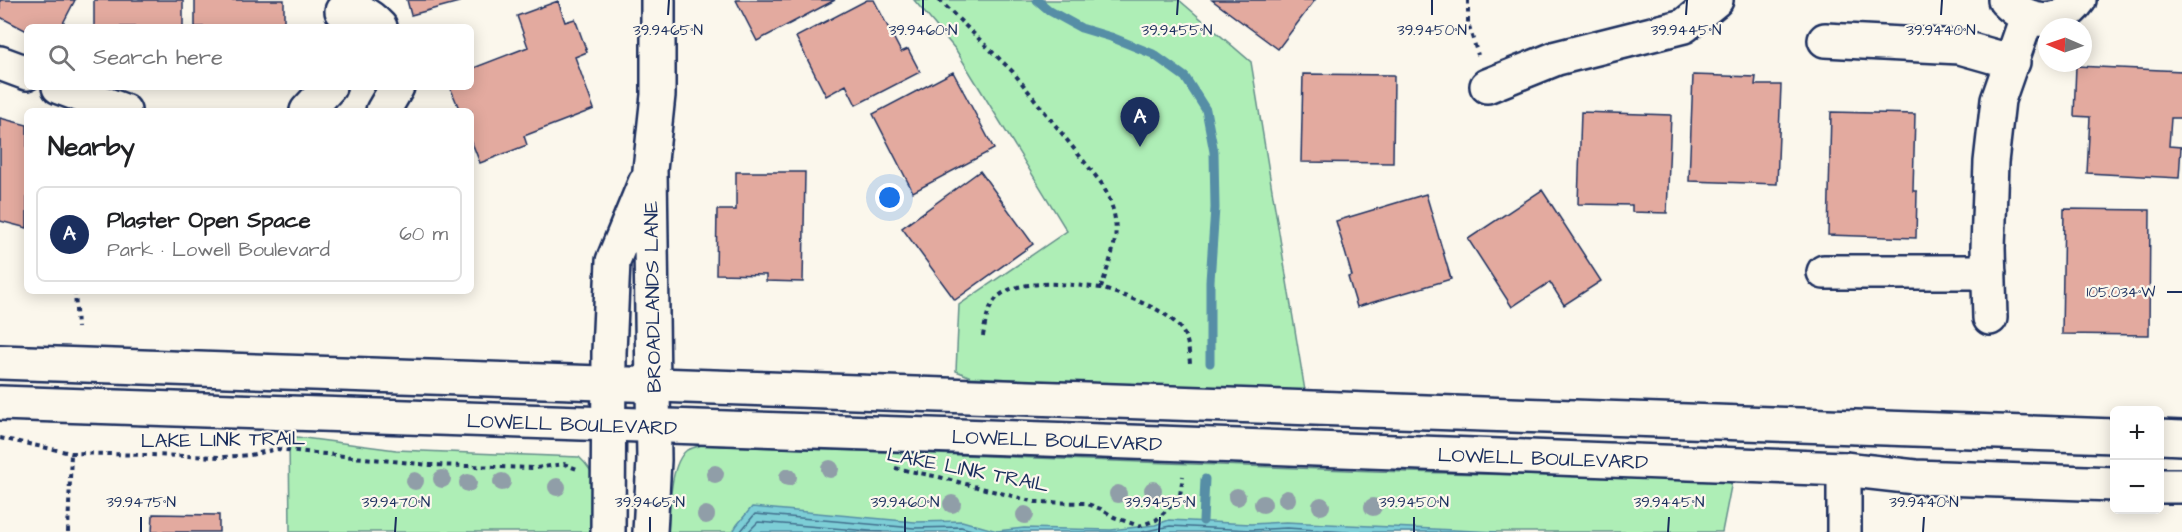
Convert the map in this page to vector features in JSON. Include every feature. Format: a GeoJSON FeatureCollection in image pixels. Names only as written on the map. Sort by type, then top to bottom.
{"type":"FeatureCollection","features":[{"type":"Feature","properties":{"kind":"main road","name":"BROADLANDS LANE"},"geometry":{"type":"LineString","coordinates":[[650,532],[654,460],[650,170],[658,95],[658,0]]}},
{"type":"Feature","properties":{"kind":"main road"},"geometry":{"type":"LineString","coordinates":[[1487,86],[1557,58],[1684,26],[1716,0]]}},
{"type":"Feature","properties":{"kind":"main road"},"geometry":{"type":"LineString","coordinates":[[1990,318],[1992,162],[1998,100],[2013,62],[2016,9],[2041,20],[2055,18],[2067,12],[2079,0]]}},
{"type":"Feature","properties":{"kind":"main road"},"geometry":{"type":"LineString","coordinates":[[341,13],[358,11],[370,17],[377,24]]}},
{"type":"Feature","properties":{"kind":"main road"},"geometry":{"type":"LineString","coordinates":[[1825,40],[1960,47],[2013,62]]}},
{"type":"Feature","properties":{"kind":"main road"},"geometry":{"type":"LineString","coordinates":[[0,63],[24,72]]}},
{"type":"Feature","properties":{"kind":"main road"},"geometry":{"type":"LineString","coordinates":[[67,90],[116,108]]}},
{"type":"Feature","properties":{"kind":"main road"},"geometry":{"type":"LineString","coordinates":[[310,108],[326,90]]}},
{"type":"Feature","properties":{"kind":"main road"},"geometry":{"type":"LineString","coordinates":[[385,108],[395,90]]}},
{"type":"Feature","properties":{"kind":"main road","name":"BROADLANDS LANE"},"geometry":{"type":"LineString","coordinates":[[608,532],[613,261],[650,170]]}},
{"type":"Feature","properties":{"kind":"main road"},"geometry":{"type":"LineString","coordinates":[[1824,272],[1989,272]]}},
{"type":"Feature","properties":{"kind":"main road","name":"LOWELL BOULEVARD"},"geometry":{"type":"LineString","coordinates":[[0,362],[2110,436]]}},
{"type":"Feature","properties":{"kind":"main road","name":"LOWELL BOULEVARD"},"geometry":{"type":"LineString","coordinates":[[0,403],[1844,469],[1915,477],[2110,484]]}},
{"type":"Feature","properties":{"kind":"main road"},"geometry":{"type":"LineString","coordinates":[[2164,437],[2182,438]]}},
{"type":"Feature","properties":{"kind":"main road"},"geometry":{"type":"LineString","coordinates":[[1844,469],[1844,532]]}},
{"type":"Feature","properties":{"kind":"main road"},"geometry":{"type":"LineString","coordinates":[[2164,486],[2182,486]]}},
{"type":"Feature","properties":{"kind":"path"},"geometry":{"type":"LineString","coordinates":[[939,0],[1013,72],[1102,184],[1110,198],[1117,233],[1101,288]]}},
{"type":"Feature","properties":{"kind":"path"},"geometry":{"type":"LineString","coordinates":[[1468,0],[1468,24],[1487,86]]}},
{"type":"Feature","properties":{"kind":"path"},"geometry":{"type":"LineString","coordinates":[[983,336],[986,317],[995,300],[1007,291],[1026,286],[1064,284],[1101,288],[1143,303],[1170,317],[1180,326],[1186,337],[1190,363]]}},
{"type":"Feature","properties":{"kind":"path"},"geometry":{"type":"LineString","coordinates":[[75,294],[76,328]]}},
{"type":"Feature","properties":{"kind":"path","name":"LAKE LINK TRAIL"},"geometry":{"type":"LineString","coordinates":[[0,438],[71,453],[223,457],[285,449],[430,465],[536,468],[564,464],[580,470]]}},
{"type":"Feature","properties":{"kind":"path"},"geometry":{"type":"LineString","coordinates":[[68,532],[71,453]]}},
{"type":"Feature","properties":{"kind":"path","name":"LAKE LINK TRAIL"},"geometry":{"type":"LineString","coordinates":[[885,466],[1035,501],[1085,503],[1139,526],[1156,520],[1169,508],[1180,495],[1184,475]]}},
{"type":"Feature","properties":{"kind":"green space"},"geometry":{"type":"Polygon","coordinates":[[[914,0],[1179,0],[1251,62],[1305,391],[1160,387],[971,377],[956,371],[959,305],[1067,231],[956,50],[914,0]]]}},
{"type":"Feature","properties":{"kind":"green space"},"geometry":{"type":"Polygon","coordinates":[[[289,436],[396,450],[579,457],[587,465],[595,482],[598,501],[598,532],[290,532],[289,436]]]}},
{"type":"Feature","properties":{"kind":"green space"},"geometry":{"type":"Polygon","coordinates":[[[701,445],[1374,471],[1732,481],[1722,532],[668,532],[672,488],[677,466],[687,450],[701,445]]]}},
{"type":"Feature","properties":{"kind":"water"},"geometry":{"type":"Polygon","coordinates":[[[752,507],[915,522],[962,521],[997,531],[1024,528],[1111,530],[1155,525],[1169,520],[1251,524],[1286,522],[1496,532],[733,532],[752,507]]]}},
{"type":"Feature","properties":{"kind":"building"},"geometry":{"type":"Polygon","coordinates":[[[0,0],[75,0],[63,24],[24,24],[24,29],[0,17],[0,0]]]}},
{"type":"Feature","properties":{"kind":"building"},"geometry":{"type":"Polygon","coordinates":[[[94,0],[183,0],[183,24],[94,24],[94,0]]]}},
{"type":"Feature","properties":{"kind":"building"},"geometry":{"type":"Polygon","coordinates":[[[195,0],[284,0],[284,24],[195,24],[195,0]]]}},
{"type":"Feature","properties":{"kind":"building"},"geometry":{"type":"Polygon","coordinates":[[[407,0],[458,0],[459,2],[411,15],[407,0]]]}},
{"type":"Feature","properties":{"kind":"building"},"geometry":{"type":"Polygon","coordinates":[[[736,0],[835,0],[757,41],[736,0]]]}},
{"type":"Feature","properties":{"kind":"building"},"geometry":{"type":"Polygon","coordinates":[[[867,0],[874,0],[901,52],[908,49],[920,72],[856,105],[846,85],[826,96],[796,37],[867,0]]]}},
{"type":"Feature","properties":{"kind":"building"},"geometry":{"type":"Polygon","coordinates":[[[1212,0],[1315,0],[1278,49],[1212,0]]]}},
{"type":"Feature","properties":{"kind":"building"},"geometry":{"type":"Polygon","coordinates":[[[558,1],[565,22],[575,19],[587,52],[575,57],[594,109],[524,136],[527,145],[480,163],[474,148],[474,108],[459,108],[451,90],[474,90],[474,68],[528,47],[517,16],[558,1]]]}},
{"type":"Feature","properties":{"kind":"building"},"geometry":{"type":"Polygon","coordinates":[[[2092,67],[2182,71],[2182,118],[2171,118],[2169,146],[2181,147],[2179,178],[2087,173],[2090,117],[2074,116],[2076,72],[2092,72],[2092,67]]]}},
{"type":"Feature","properties":{"kind":"building"},"geometry":{"type":"Polygon","coordinates":[[[953,72],[994,149],[913,192],[873,114],[953,72]]]}},
{"type":"Feature","properties":{"kind":"building"},"geometry":{"type":"Polygon","coordinates":[[[1303,74],[1394,75],[1393,163],[1301,162],[1303,74]]]}},
{"type":"Feature","properties":{"kind":"building"},"geometry":{"type":"Polygon","coordinates":[[[1693,75],[1756,77],[1755,85],[1781,85],[1777,184],[1689,181],[1693,75]]]}},
{"type":"Feature","properties":{"kind":"building"},"geometry":{"type":"Polygon","coordinates":[[[1581,112],[1671,115],[1667,213],[1632,212],[1632,205],[1578,204],[1581,112]]]}},
{"type":"Feature","properties":{"kind":"building"},"geometry":{"type":"Polygon","coordinates":[[[1831,112],[1915,114],[1913,191],[1917,191],[1916,238],[1828,235],[1831,112]]]}},
{"type":"Feature","properties":{"kind":"building"},"geometry":{"type":"Polygon","coordinates":[[[0,118],[24,124],[24,227],[0,221],[0,118]]]}},
{"type":"Feature","properties":{"kind":"building"},"geometry":{"type":"Polygon","coordinates":[[[980,171],[1033,244],[955,300],[902,228],[980,171]]]}},
{"type":"Feature","properties":{"kind":"building"},"geometry":{"type":"Polygon","coordinates":[[[736,172],[805,172],[803,282],[766,281],[766,275],[716,274],[717,210],[736,210],[736,172]]]}},
{"type":"Feature","properties":{"kind":"building"},"geometry":{"type":"Polygon","coordinates":[[[1542,190],[1601,281],[1564,305],[1550,282],[1512,307],[1468,239],[1542,190]]]}},
{"type":"Feature","properties":{"kind":"building"},"geometry":{"type":"Polygon","coordinates":[[[1426,194],[1451,279],[1357,307],[1348,277],[1352,276],[1336,221],[1426,194]]]}},
{"type":"Feature","properties":{"kind":"building"},"geometry":{"type":"Polygon","coordinates":[[[2064,209],[2150,210],[2149,335],[2062,334],[2064,209]]]}},
{"type":"Feature","properties":{"kind":"building"},"geometry":{"type":"Polygon","coordinates":[[[153,514],[219,515],[219,532],[152,532],[153,514]]]}},
{"type":"Feature","properties":{"kind":"waterway"},"geometry":{"type":"LineString","coordinates":[[1037,0],[1050,11],[1081,28],[1153,54],[1185,77],[1206,110],[1214,152],[1215,208],[1210,281],[1210,363]]}},
{"type":"Feature","properties":{"kind":"waterway"},"geometry":{"type":"LineString","coordinates":[[1203,521],[1205,479]]}},
{"type":"Feature","properties":{"kind":"place","name":"Plaster Open Space"},"geometry":{"type":"Point","coordinates":[1140,147]}}]}
